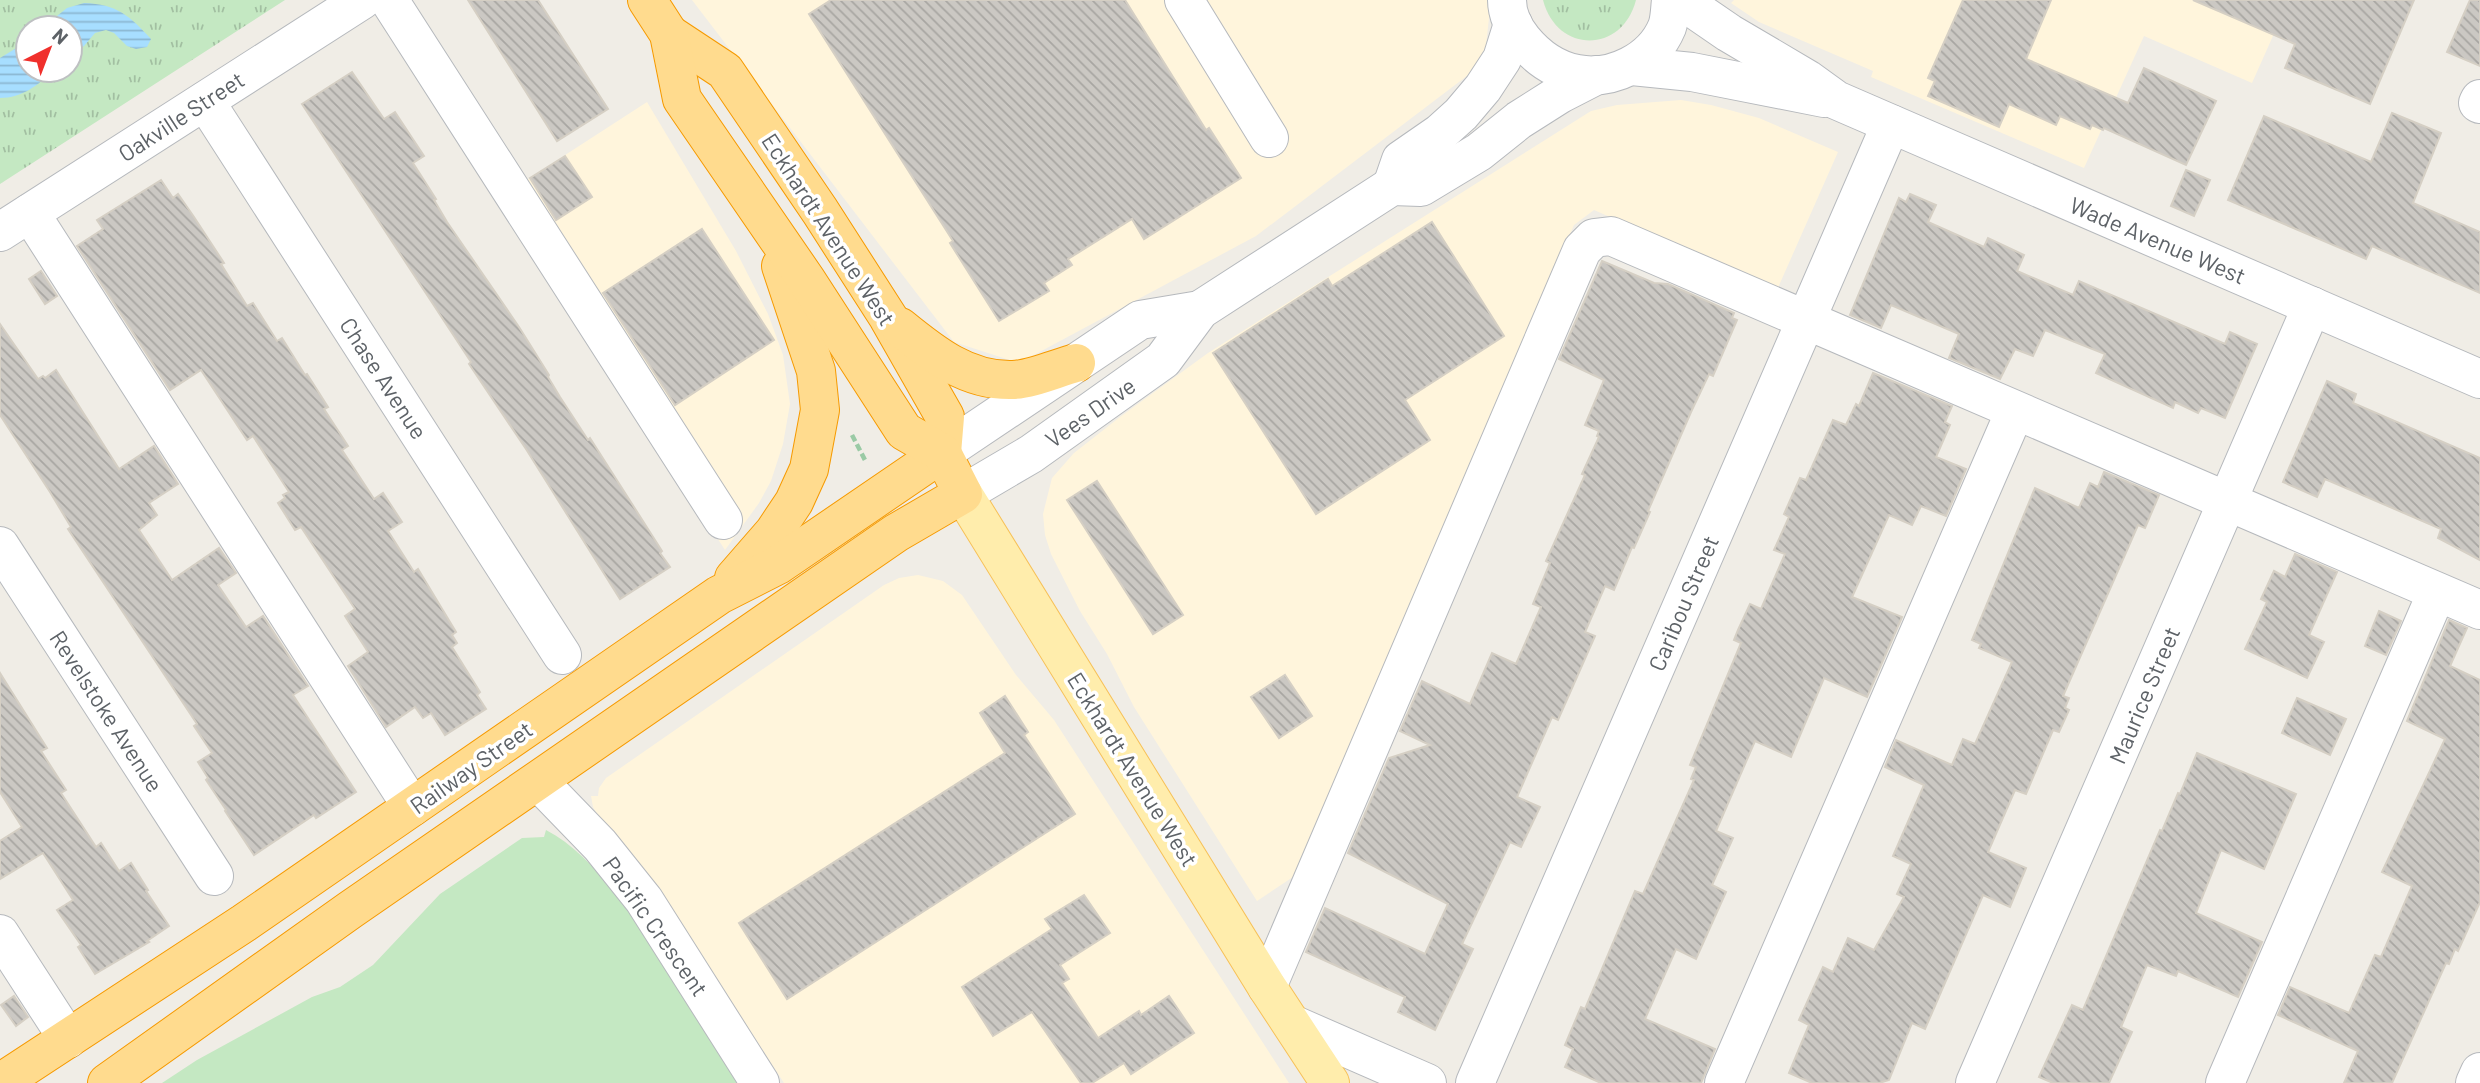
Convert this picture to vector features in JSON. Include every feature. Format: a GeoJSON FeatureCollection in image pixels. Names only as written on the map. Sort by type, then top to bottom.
{"type":"FeatureCollection","features":[{"type":"Feature","properties":{"kind":"highway","name":"Eckhardt Avenue West"},"geometry":{"type":"LineString","coordinates":[[646,0],[669,34],[725,71],[820,211],[888,317],[945,417],[942,453],[963,494]]}},
{"type":"Feature","properties":{"kind":"highway","name":"Eckhardt Avenue West"},"geometry":{"type":"LineString","coordinates":[[669,34],[682,99],[904,431],[942,453]]}},
{"type":"Feature","properties":{"kind":"highway"},"geometry":{"type":"LineString","coordinates":[[719,595],[774,532],[794,502],[809,469],[820,410],[816,371],[766,221]]}},
{"type":"Feature","properties":{"kind":"highway"},"geometry":{"type":"LineString","coordinates":[[888,317],[932,353],[966,372],[984,378],[1014,380],[1076,363]]}},
{"type":"Feature","properties":{"kind":"highway","name":"Railway Street"},"geometry":{"type":"LineString","coordinates":[[0,1083],[244,923],[719,595],[778,565],[942,453]]}},
{"type":"Feature","properties":{"kind":"highway"},"geometry":{"type":"LineString","coordinates":[[107,1083],[350,910],[896,533],[963,494]]}},
{"type":"Feature","properties":{"kind":"main road","name":"Eckhardt Avenue West"},"geometry":{"type":"LineString","coordinates":[[963,494],[1267,987],[1330,1083]]}},
{"type":"Feature","properties":{"kind":"street","name":"Oakville Street"},"geometry":{"type":"LineString","coordinates":[[15,223],[362,0]]}},
{"type":"Feature","properties":{"kind":"street"},"geometry":{"type":"LineString","coordinates":[[389,0],[723,520]]}},
{"type":"Feature","properties":{"kind":"street"},"geometry":{"type":"LineString","coordinates":[[1184,0],[1269,138]]}},
{"type":"Feature","properties":{"kind":"street","name":"Vees Drive"},"geometry":{"type":"LineString","coordinates":[[963,494],[1031,454],[1163,360],[1200,310],[1392,186],[1421,187],[1479,152],[1519,120],[1550,100],[1651,51],[1667,27],[1671,0]]}},
{"type":"Feature","properties":{"kind":"street","name":"Wade Avenue West"},"geometry":{"type":"LineString","coordinates":[[1681,0],[1836,100],[2480,379]]}},
{"type":"Feature","properties":{"kind":"street"},"geometry":{"type":"LineString","coordinates":[[1392,186],[1401,160],[1440,133],[1461,114],[1502,59],[1507,8]]}},
{"type":"Feature","properties":{"kind":"street","name":"Wade Avenue West"},"geometry":{"type":"LineString","coordinates":[[1507,8],[1535,54],[1552,65],[1577,74],[1614,71],[1692,72],[1797,95],[1836,100]]}},
{"type":"Feature","properties":{"kind":"street"},"geometry":{"type":"LineString","coordinates":[[2480,99],[2480,104]]}},
{"type":"Feature","properties":{"kind":"street","name":"Chase Avenue"},"geometry":{"type":"LineString","coordinates":[[205,100],[562,655]]}},
{"type":"Feature","properties":{"kind":"street","name":"Caribou Street"},"geometry":{"type":"LineString","coordinates":[[1475,1083],[1891,124]]}},
{"type":"Feature","properties":{"kind":"street"},"geometry":{"type":"LineString","coordinates":[[15,223],[412,807]]}},
{"type":"Feature","properties":{"kind":"street"},"geometry":{"type":"LineString","coordinates":[[1267,987],[1582,250],[1594,238],[1611,236],[2480,610]]}},
{"type":"Feature","properties":{"kind":"street","name":"Maurice Street"},"geometry":{"type":"LineString","coordinates":[[1975,1083],[2312,306]]}},
{"type":"Feature","properties":{"kind":"street","name":"Vees Drive"},"geometry":{"type":"LineString","coordinates":[[942,453],[1140,320],[1200,310]]}},
{"type":"Feature","properties":{"kind":"street"},"geometry":{"type":"LineString","coordinates":[[1724,1083],[2015,411]]}},
{"type":"Feature","properties":{"kind":"street","name":"Revelstoke Avenue"},"geometry":{"type":"LineString","coordinates":[[0,546],[214,876]]}},
{"type":"Feature","properties":{"kind":"street"},"geometry":{"type":"LineString","coordinates":[[2225,1083],[2437,592]]}},
{"type":"Feature","properties":{"kind":"street","name":"Pacific Crescent"},"geometry":{"type":"LineString","coordinates":[[538,781],[600,845],[644,900],[760,1083]]}},
{"type":"Feature","properties":{"kind":"street"},"geometry":{"type":"LineString","coordinates":[[0,934],[68,1039]]}},
{"type":"Feature","properties":{"kind":"street"},"geometry":{"type":"LineString","coordinates":[[1292,1024],[1427,1083]]}},
{"type":"Feature","properties":{"kind":"street"},"geometry":{"type":"LineString","coordinates":[[2475,1083],[2480,1072]]}},
{"type":"Feature","properties":{"kind":"path"},"geometry":{"type":"LineString","coordinates":[[851,434],[868,465]]}},
{"type":"Feature","properties":{"kind":"shaded area"},"geometry":{"type":"Polygon","coordinates":[[[692,0],[1491,0],[1484,63],[1256,236],[1019,363],[954,342],[692,0]]]}},
{"type":"Feature","properties":{"kind":"shaded area"},"geometry":{"type":"Polygon","coordinates":[[[1734,0],[2289,0],[2252,83],[2144,36],[2084,168],[1871,77],[1873,71],[1759,22],[1731,3],[1734,0]]]}},
{"type":"Feature","properties":{"kind":"shaded area"},"geometry":{"type":"Polygon","coordinates":[[[1681,100],[1759,118],[1838,152],[1777,290],[1594,210],[1574,225],[1299,873],[1257,901],[1134,707],[1051,554],[1045,535],[1043,514],[1052,478],[1074,453],[1208,353],[1591,111],[1617,105],[1681,100]]]}},
{"type":"Feature","properties":{"kind":"shaded area"},"geometry":{"type":"Polygon","coordinates":[[[647,102],[736,251],[768,314],[783,355],[790,404],[783,444],[771,481],[759,503],[725,550],[497,199],[647,102]]]}},
{"type":"Feature","properties":{"kind":"shaded area"},"geometry":{"type":"Polygon","coordinates":[[[918,575],[943,581],[962,595],[1016,675],[1054,720],[1289,1083],[784,1083],[656,886],[627,847],[603,824],[593,807],[591,796],[598,796],[599,788],[606,778],[884,585],[899,578],[918,575]]]}},
{"type":"Feature","properties":{"kind":"green space"},"geometry":{"type":"Polygon","coordinates":[[[0,0],[285,0],[0,184],[0,0]]]}},
{"type":"Feature","properties":{"kind":"green space"},"geometry":{"type":"Polygon","coordinates":[[[1543,0],[1636,0],[1629,18],[1618,30],[1604,38],[1590,40],[1575,38],[1561,30],[1550,18],[1543,0]]]}},
{"type":"Feature","properties":{"kind":"green space"},"geometry":{"type":"Polygon","coordinates":[[[546,830],[582,857],[614,893],[742,1083],[162,1083],[197,1060],[312,997],[340,987],[373,965],[440,894],[522,838],[544,837],[546,830]]]}},
{"type":"Feature","properties":{"kind":"water"},"geometry":{"type":"Polygon","coordinates":[[[84,3],[114,9],[129,18],[151,39],[147,47],[136,49],[127,46],[114,33],[106,30],[95,33],[84,46],[84,14],[60,14],[67,8],[84,3]]]}},
{"type":"Feature","properties":{"kind":"water"},"geometry":{"type":"Polygon","coordinates":[[[14,50],[14,84],[38,84],[16,96],[0,98],[0,58],[14,50]]]}},
{"type":"Feature","properties":{"kind":"building"},"geometry":{"type":"Polygon","coordinates":[[[468,0],[538,0],[608,109],[557,141],[468,0]]]}},
{"type":"Feature","properties":{"kind":"building"},"geometry":{"type":"Polygon","coordinates":[[[831,0],[1125,0],[1206,130],[1209,128],[1241,178],[1144,239],[1132,219],[1068,259],[1072,265],[1044,283],[1049,291],[999,321],[950,243],[953,241],[809,14],[831,0]]]}},
{"type":"Feature","properties":{"kind":"building"},"geometry":{"type":"Polygon","coordinates":[[[1963,0],[2051,0],[2026,59],[2128,103],[2144,68],[2216,101],[2186,165],[2104,128],[2103,130],[2092,125],[2090,129],[2060,116],[2056,125],[2009,104],[1999,127],[1928,96],[1935,81],[1928,78],[1963,0]]]}},
{"type":"Feature","properties":{"kind":"building"},"geometry":{"type":"Polygon","coordinates":[[[2193,0],[2414,0],[2370,104],[2285,68],[2295,44],[2193,0]]]}},
{"type":"Feature","properties":{"kind":"building"},"geometry":{"type":"Polygon","coordinates":[[[2470,0],[2480,0],[2480,66],[2447,52],[2470,0]]]}},
{"type":"Feature","properties":{"kind":"building"},"geometry":{"type":"Polygon","coordinates":[[[352,72],[384,119],[395,112],[424,156],[413,163],[447,222],[519,327],[560,397],[588,440],[590,438],[662,551],[660,553],[670,567],[620,599],[469,364],[471,362],[302,104],[352,72]]]}},
{"type":"Feature","properties":{"kind":"building"},"geometry":{"type":"Polygon","coordinates":[[[2392,113],[2441,133],[2413,203],[2480,232],[2480,293],[2372,246],[2366,259],[2228,200],[2264,116],[2371,162],[2392,113]]]}},
{"type":"Feature","properties":{"kind":"building"},"geometry":{"type":"Polygon","coordinates":[[[565,156],[592,197],[556,220],[530,178],[565,156]]]}},
{"type":"Feature","properties":{"kind":"building"},"geometry":{"type":"Polygon","coordinates":[[[2186,170],[2210,180],[2194,216],[2171,206],[2186,170]]]}},
{"type":"Feature","properties":{"kind":"building"},"geometry":{"type":"Polygon","coordinates":[[[161,180],[173,198],[178,194],[194,217],[224,263],[221,264],[247,306],[253,303],[277,341],[282,338],[305,375],[307,374],[328,407],[324,409],[348,446],[342,450],[374,499],[383,493],[402,522],[388,531],[414,572],[418,569],[456,632],[452,635],[457,643],[452,647],[480,692],[477,695],[486,709],[445,735],[431,713],[423,718],[415,707],[386,727],[348,666],[368,652],[345,616],[355,609],[301,527],[295,530],[278,503],[285,498],[283,495],[289,492],[253,436],[247,440],[201,370],[170,390],[77,246],[103,229],[97,220],[161,180]]]}},
{"type":"Feature","properties":{"kind":"building"},"geometry":{"type":"Polygon","coordinates":[[[1910,194],[1936,205],[1928,222],[1984,247],[1988,238],[2024,255],[2017,271],[2073,295],[2079,281],[2225,344],[2230,332],[2257,344],[2225,418],[2201,408],[2198,413],[2175,402],[2173,408],[2096,373],[2105,354],[2045,330],[2033,356],[2015,349],[2000,379],[1949,358],[1959,334],[1891,305],[1881,328],[1850,315],[1899,198],[1906,202],[1910,194]]]}},
{"type":"Feature","properties":{"kind":"building"},"geometry":{"type":"Polygon","coordinates":[[[1432,222],[1504,336],[1405,400],[1430,440],[1316,514],[1213,353],[1328,279],[1332,286],[1432,222]]]}},
{"type":"Feature","properties":{"kind":"building"},"geometry":{"type":"Polygon","coordinates":[[[702,229],[774,340],[675,405],[603,293],[702,229]]]}},
{"type":"Feature","properties":{"kind":"building"},"geometry":{"type":"Polygon","coordinates":[[[1602,261],[1654,283],[1668,284],[1734,313],[1732,318],[1737,320],[1713,376],[1709,374],[1691,412],[1614,590],[1605,586],[1585,632],[1595,636],[1558,720],[1552,717],[1517,797],[1540,807],[1521,847],[1510,842],[1462,944],[1473,949],[1435,1030],[1398,1012],[1405,997],[1306,952],[1325,908],[1425,954],[1448,904],[1348,853],[1389,758],[1430,745],[1400,731],[1422,681],[1470,704],[1492,653],[1516,664],[1541,607],[1533,604],[1550,563],[1546,561],[1599,437],[1599,431],[1585,425],[1604,380],[1559,359],[1602,261]]]}},
{"type":"Feature","properties":{"kind":"building"},"geometry":{"type":"Polygon","coordinates":[[[41,271],[57,296],[45,304],[29,279],[41,271]]]}},
{"type":"Feature","properties":{"kind":"building"},"geometry":{"type":"Polygon","coordinates":[[[0,324],[38,379],[43,376],[45,378],[56,370],[119,469],[154,446],[178,484],[149,503],[157,515],[139,530],[172,580],[219,548],[236,573],[218,585],[246,627],[263,616],[308,686],[293,695],[356,792],[316,818],[314,815],[254,855],[206,780],[208,778],[198,762],[212,753],[194,726],[197,724],[68,529],[71,527],[0,415],[0,324]]]}},
{"type":"Feature","properties":{"kind":"building"},"geometry":{"type":"Polygon","coordinates":[[[1873,373],[1952,406],[1945,422],[1950,425],[1936,457],[1966,469],[1946,516],[1921,506],[1912,525],[1889,515],[1852,597],[1902,617],[1867,697],[1824,678],[1791,757],[1755,741],[1716,831],[1733,838],[1712,885],[1726,892],[1696,959],[1676,949],[1645,1019],[1715,1049],[1701,1083],[1601,1083],[1565,1067],[1573,1049],[1565,1045],[1581,1007],[1585,1009],[1635,891],[1643,894],[1694,780],[1691,779],[1696,767],[1690,765],[1741,643],[1734,640],[1738,630],[1750,604],[1761,609],[1785,554],[1774,550],[1789,517],[1784,514],[1800,478],[1806,480],[1833,420],[1846,425],[1856,404],[1859,406],[1873,373]]]}},
{"type":"Feature","properties":{"kind":"building"},"geometry":{"type":"Polygon","coordinates":[[[2327,381],[2356,394],[2353,403],[2480,458],[2480,560],[2438,538],[2441,529],[2325,479],[2317,497],[2283,482],[2327,381]]]}},
{"type":"Feature","properties":{"kind":"building"},"geometry":{"type":"Polygon","coordinates":[[[2104,472],[2159,495],[2145,528],[2138,525],[2063,696],[2069,698],[2065,708],[2069,710],[2059,732],[2053,730],[2026,794],[2015,790],[1988,852],[2026,868],[2010,907],[1983,895],[1925,1029],[1912,1023],[1889,1080],[1879,1083],[1812,1083],[1789,1073],[1809,1025],[1799,1020],[1823,967],[1833,972],[1848,938],[1874,950],[1904,897],[1897,894],[1911,864],[1893,856],[1924,785],[1885,767],[1896,740],[1952,765],[1963,739],[1975,744],[2012,662],[1979,648],[1981,644],[1972,640],[2035,488],[2079,508],[2090,483],[2098,487],[2104,472]]]}},
{"type":"Feature","properties":{"kind":"building"},"geometry":{"type":"Polygon","coordinates":[[[1097,481],[1183,615],[1153,634],[1067,500],[1097,481]]]}},
{"type":"Feature","properties":{"kind":"building"},"geometry":{"type":"Polygon","coordinates":[[[2295,554],[2337,572],[2309,635],[2324,642],[2307,678],[2245,649],[2267,602],[2261,599],[2274,571],[2285,577],[2295,554]]]}},
{"type":"Feature","properties":{"kind":"building"},"geometry":{"type":"Polygon","coordinates":[[[2379,611],[2401,621],[2386,655],[2365,646],[2379,611]]]}},
{"type":"Feature","properties":{"kind":"building"},"geometry":{"type":"Polygon","coordinates":[[[2449,620],[2467,628],[2450,666],[2480,680],[2480,902],[2458,951],[2455,949],[2449,964],[2446,963],[2392,1083],[2344,1083],[2358,1051],[2278,1015],[2290,987],[2349,1013],[2375,955],[2381,957],[2412,886],[2382,872],[2445,739],[2407,721],[2449,620]]]}},
{"type":"Feature","properties":{"kind":"building"},"geometry":{"type":"Polygon","coordinates":[[[0,673],[47,748],[41,751],[66,790],[61,793],[96,847],[101,843],[119,871],[131,863],[169,926],[147,941],[149,942],[95,974],[78,947],[81,945],[57,910],[73,900],[43,853],[0,879],[0,841],[22,827],[0,792],[0,673]]]}},
{"type":"Feature","properties":{"kind":"building"},"geometry":{"type":"Polygon","coordinates":[[[1285,675],[1312,716],[1279,738],[1251,697],[1285,675]]]}},
{"type":"Feature","properties":{"kind":"building"},"geometry":{"type":"Polygon","coordinates":[[[1005,696],[1028,732],[1024,735],[1075,814],[787,999],[739,923],[1005,753],[980,713],[1005,696]]]}},
{"type":"Feature","properties":{"kind":"building"},"geometry":{"type":"Polygon","coordinates":[[[2297,698],[2346,719],[2330,755],[2282,733],[2297,698]]]}},
{"type":"Feature","properties":{"kind":"building"},"geometry":{"type":"Polygon","coordinates":[[[2197,753],[2296,794],[2264,869],[2221,850],[2196,913],[2262,942],[2238,997],[2178,971],[2176,976],[2147,965],[2121,1027],[2132,1032],[2109,1083],[2053,1083],[2039,1077],[2072,1005],[2083,1010],[2160,830],[2162,831],[2178,793],[2180,794],[2197,753]]]}},
{"type":"Feature","properties":{"kind":"building"},"geometry":{"type":"Polygon","coordinates":[[[1084,895],[1110,933],[1060,965],[1069,979],[1062,983],[1098,1038],[1139,1011],[1141,1015],[1169,996],[1194,1033],[1131,1074],[1124,1063],[1092,1083],[1081,1083],[1032,1012],[993,1036],[962,987],[1052,929],[1045,919],[1084,895]]]}},
{"type":"Feature","properties":{"kind":"building"},"geometry":{"type":"Polygon","coordinates":[[[14,996],[28,1017],[16,1026],[1,1005],[14,996]]]}}]}
